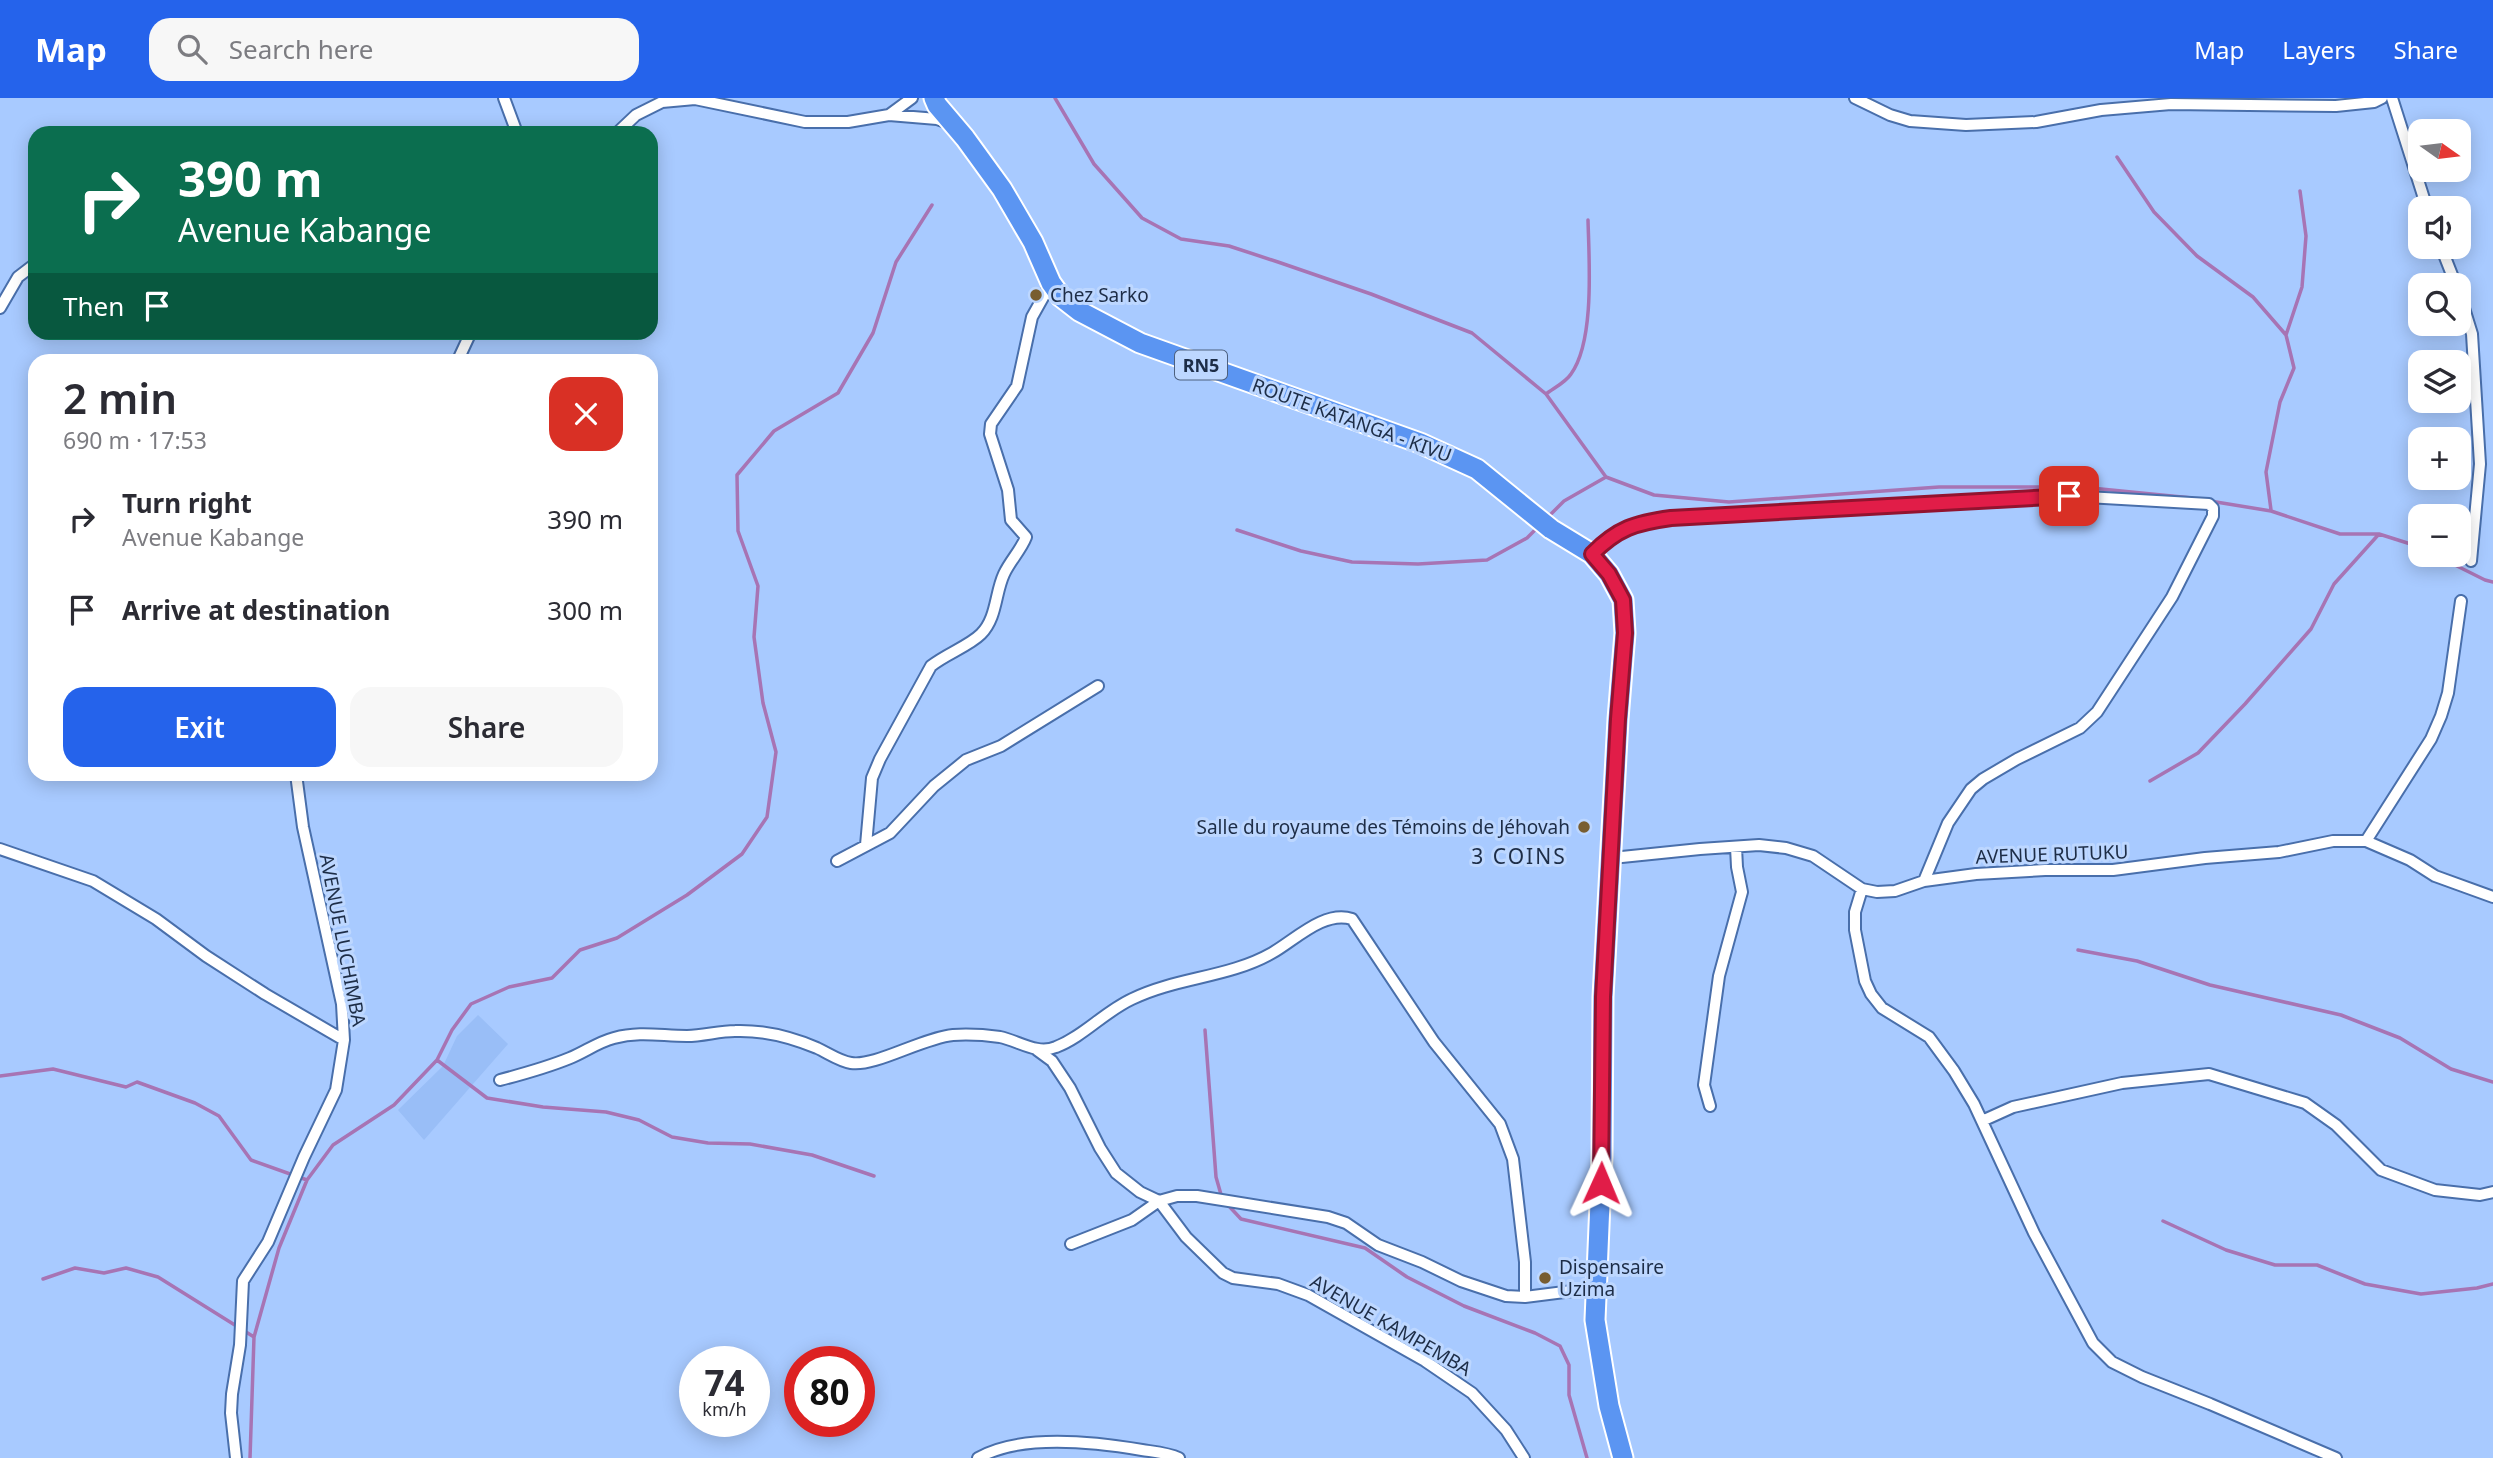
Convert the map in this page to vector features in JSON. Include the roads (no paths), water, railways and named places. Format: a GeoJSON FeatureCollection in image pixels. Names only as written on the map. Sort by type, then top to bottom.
{"type":"FeatureCollection","features":[{"type":"Feature","properties":{"kind":"highway","name":"RN5"},"geometry":{"type":"LineString","coordinates":[[934,98],[951,124]]}},
{"type":"Feature","properties":{"kind":"highway","name":"ROUTE KATANGA - KIVU"},"geometry":{"type":"LineString","coordinates":[[951,124],[977,154],[1013,207],[1051,283],[1061,297],[1079,311],[1140,343],[1384,429],[1477,469],[1551,529],[1592,554],[1609,574],[1623,600],[1625,633],[1603,997],[1602,1156],[1595,1320],[1601,1364],[1622,1458]]}},
{"type":"Feature","properties":{"kind":"street"},"geometry":{"type":"LineString","coordinates":[[504,98],[514,126]]}},
{"type":"Feature","properties":{"kind":"street"},"geometry":{"type":"LineString","coordinates":[[889,115],[912,98]]}},
{"type":"Feature","properties":{"kind":"street"},"geometry":{"type":"LineString","coordinates":[[1855,98],[1890,115],[1910,121],[1966,125],[2036,122],[2101,110],[2171,104],[2336,106],[2374,102],[2382,98]]}},
{"type":"Feature","properties":{"kind":"street"},"geometry":{"type":"LineString","coordinates":[[2392,98],[2423,196]]}},
{"type":"Feature","properties":{"kind":"street"},"geometry":{"type":"LineString","coordinates":[[624,126],[636,115],[662,102],[695,99],[805,122],[848,122],[889,115],[937,119],[951,124]]}},
{"type":"Feature","properties":{"kind":"street"},"geometry":{"type":"LineString","coordinates":[[0,308],[18,277],[28,269]]}},
{"type":"Feature","properties":{"kind":"street"},"geometry":{"type":"LineString","coordinates":[[866,845],[872,778],[880,759],[931,666],[980,636],[989,624],[1003,575],[1026,537],[1011,520],[1008,490],[990,434],[991,424],[1017,386],[1032,317],[1051,283]]}},
{"type":"Feature","properties":{"kind":"street"},"geometry":{"type":"LineString","coordinates":[[2471,331],[2480,452],[2471,561]]}},
{"type":"Feature","properties":{"kind":"street"},"geometry":{"type":"LineString","coordinates":[[1592,554],[1621,530],[1639,522],[1671,518],[2069,496],[2209,504],[2213,508],[2213,516],[2172,597],[2097,712],[2080,728],[2017,759],[1971,789],[1948,823],[1924,881]]}},
{"type":"Feature","properties":{"kind":"street"},"geometry":{"type":"LineString","coordinates":[[2365,841],[2431,738],[2441,716],[2448,693],[2461,601]]}},
{"type":"Feature","properties":{"kind":"street"},"geometry":{"type":"LineString","coordinates":[[837,861],[890,833],[934,786],[966,760],[1001,746],[1098,686]]}},
{"type":"Feature","properties":{"kind":"street","name":"AVENUE LUCHIMBA"},"geometry":{"type":"LineString","coordinates":[[236,1458],[231,1413],[240,1345],[243,1281],[268,1242],[336,1090],[344,1040],[342,1004],[303,827],[297,781]]}},
{"type":"Feature","properties":{"kind":"street","name":"AVENUE RUTUKU"},"geometry":{"type":"LineString","coordinates":[[1862,889],[1895,891],[1924,881],[1976,874],[2113,870],[2279,852],[2333,841],[2365,841],[2410,860],[2435,876],[2493,897]]}},
{"type":"Feature","properties":{"kind":"street"},"geometry":{"type":"LineString","coordinates":[[1612,858],[1759,845],[1786,848],[1813,856],[1862,889],[1855,912],[1855,930],[1865,981],[1871,995],[1882,1008],[1928,1037],[1954,1071],[1982,1121],[2078,1319],[2094,1343],[2112,1362],[2141,1377],[2336,1458]]}},
{"type":"Feature","properties":{"kind":"street"},"geometry":{"type":"LineString","coordinates":[[1710,1106],[1704,1085],[1719,976],[1742,891],[1736,847]]}},
{"type":"Feature","properties":{"kind":"street"},"geometry":{"type":"LineString","coordinates":[[0,849],[93,881],[156,919],[275,1001],[344,1040]]}},
{"type":"Feature","properties":{"kind":"street"},"geometry":{"type":"LineString","coordinates":[[1037,1050],[1054,1049],[1109,1011],[1158,988],[1243,967],[1273,953],[1309,928],[1328,920],[1345,917],[1352,919],[1406,996],[1434,1042],[1500,1124],[1513,1159],[1525,1262],[1525,1297]]}},
{"type":"Feature","properties":{"kind":"street"},"geometry":{"type":"LineString","coordinates":[[500,1080],[572,1057],[611,1038],[654,1033],[687,1036],[735,1031],[782,1036],[805,1043],[849,1063],[863,1064],[931,1039],[953,1035],[999,1037],[1037,1050],[1052,1061],[1070,1088],[1100,1148],[1116,1173],[1140,1192],[1159,1201]]}},
{"type":"Feature","properties":{"kind":"street"},"geometry":{"type":"LineString","coordinates":[[1982,1121],[2013,1107],[2122,1083],[2209,1074],[2305,1103],[2336,1125],[2381,1170],[2435,1190],[2480,1195],[2493,1192]]}},
{"type":"Feature","properties":{"kind":"street"},"geometry":{"type":"LineString","coordinates":[[1071,1244],[1132,1220],[1159,1201],[1177,1196],[1197,1196],[1328,1217],[1346,1223],[1378,1245],[1506,1296],[1525,1297],[1597,1288]]}},
{"type":"Feature","properties":{"kind":"street","name":"AVENUE KAMPEMBA"},"geometry":{"type":"LineString","coordinates":[[1159,1201],[1186,1237],[1223,1273],[1233,1278],[1278,1284],[1308,1295],[1452,1378],[1506,1430],[1524,1458]]}},
{"type":"Feature","properties":{"kind":"street"},"geometry":{"type":"LineString","coordinates":[[978,1458],[992,1450],[1059,1440],[1114,1445],[1179,1458]]}},
{"type":"Feature","properties":{"kind":"waterway"},"geometry":{"type":"LineString","coordinates":[[1055,98],[1094,164],[1142,218],[1181,239],[1229,246],[1371,294],[1472,333],[1546,394],[1606,477],[1654,495],[1729,502],[1939,487],[2081,487],[2192,498]]}},
{"type":"Feature","properties":{"kind":"waterway"},"geometry":{"type":"LineString","coordinates":[[2117,157],[2154,212],[2197,256],[2253,297],[2286,335],[2294,368],[2280,402],[2266,472],[2271,510]]}},
{"type":"Feature","properties":{"kind":"waterway"},"geometry":{"type":"LineString","coordinates":[[2286,335],[2302,287],[2306,236],[2300,191]]}},
{"type":"Feature","properties":{"kind":"waterway"},"geometry":{"type":"LineString","coordinates":[[250,1458],[254,1337],[279,1248],[307,1180],[333,1145],[394,1105],[437,1060],[452,1030],[471,1004],[509,987],[552,978],[580,950],[617,938],[687,895],[742,854],[767,817],[776,752],[763,703],[754,637],[758,586],[738,531],[737,475],[774,431],[838,393],[873,333],[896,262],[932,205]]}},
{"type":"Feature","properties":{"kind":"waterway"},"geometry":{"type":"LineString","coordinates":[[1546,394],[1571,374],[1579,360],[1584,342],[1589,300],[1588,220]]}},
{"type":"Feature","properties":{"kind":"waterway"},"geometry":{"type":"LineString","coordinates":[[1546,519],[1564,501],[1606,477]]}},
{"type":"Feature","properties":{"kind":"waterway"},"geometry":{"type":"LineString","coordinates":[[2210,501],[2271,511],[2340,534],[2379,534],[2408,543]]}},
{"type":"Feature","properties":{"kind":"waterway"},"geometry":{"type":"LineString","coordinates":[[1237,530],[1301,551],[1352,562],[1418,564],[1487,560],[1527,538],[1538,527]]}},
{"type":"Feature","properties":{"kind":"waterway"},"geometry":{"type":"LineString","coordinates":[[2150,781],[2198,753],[2245,704],[2311,629],[2334,584],[2379,534]]}},
{"type":"Feature","properties":{"kind":"waterway"},"geometry":{"type":"LineString","coordinates":[[2459,567],[2493,582]]}},
{"type":"Feature","properties":{"kind":"waterway"},"geometry":{"type":"LineString","coordinates":[[2078,950],[2137,961],[2210,985],[2341,1015],[2400,1038],[2451,1069],[2493,1082]]}},
{"type":"Feature","properties":{"kind":"waterway"},"geometry":{"type":"LineString","coordinates":[[1205,1030],[1216,1177],[1222,1198]]}},
{"type":"Feature","properties":{"kind":"waterway"},"geometry":{"type":"LineString","coordinates":[[437,1060],[487,1098],[543,1107],[606,1112],[639,1120],[672,1137],[708,1143],[750,1144],[812,1155],[874,1176]]}},
{"type":"Feature","properties":{"kind":"waterway"},"geometry":{"type":"LineString","coordinates":[[0,1076],[53,1069],[126,1087],[137,1082],[195,1103],[219,1116],[251,1160],[307,1180]]}},
{"type":"Feature","properties":{"kind":"waterway"},"geometry":{"type":"LineString","coordinates":[[1227,1204],[1241,1219],[1365,1248],[1407,1277],[1464,1306],[1535,1333],[1560,1346],[1569,1365],[1569,1395],[1587,1458]]}},
{"type":"Feature","properties":{"kind":"waterway"},"geometry":{"type":"LineString","coordinates":[[2163,1221],[2226,1250],[2275,1265],[2317,1265],[2365,1284],[2421,1294],[2493,1284]]}},
{"type":"Feature","properties":{"kind":"waterway"},"geometry":{"type":"LineString","coordinates":[[43,1279],[75,1268],[104,1273],[126,1268],[158,1277],[254,1337]]}},
{"type":"Feature","properties":{"kind":"place","name":"Chez Sarko"},"geometry":{"type":"Point","coordinates":[1036,295]}},
{"type":"Feature","properties":{"kind":"place","name":"Salle du royaume des Témoins de Jéhovah"},"geometry":{"type":"Point","coordinates":[1584,827]}},
{"type":"Feature","properties":{"kind":"place","name":"Dispensaire Uzima"},"geometry":{"type":"Point","coordinates":[1545,1278]}},
{"type":"Feature","properties":{"kind":"district","name":"3 COINS"},"geometry":{"type":"Point","coordinates":[1519,856]}}]}
